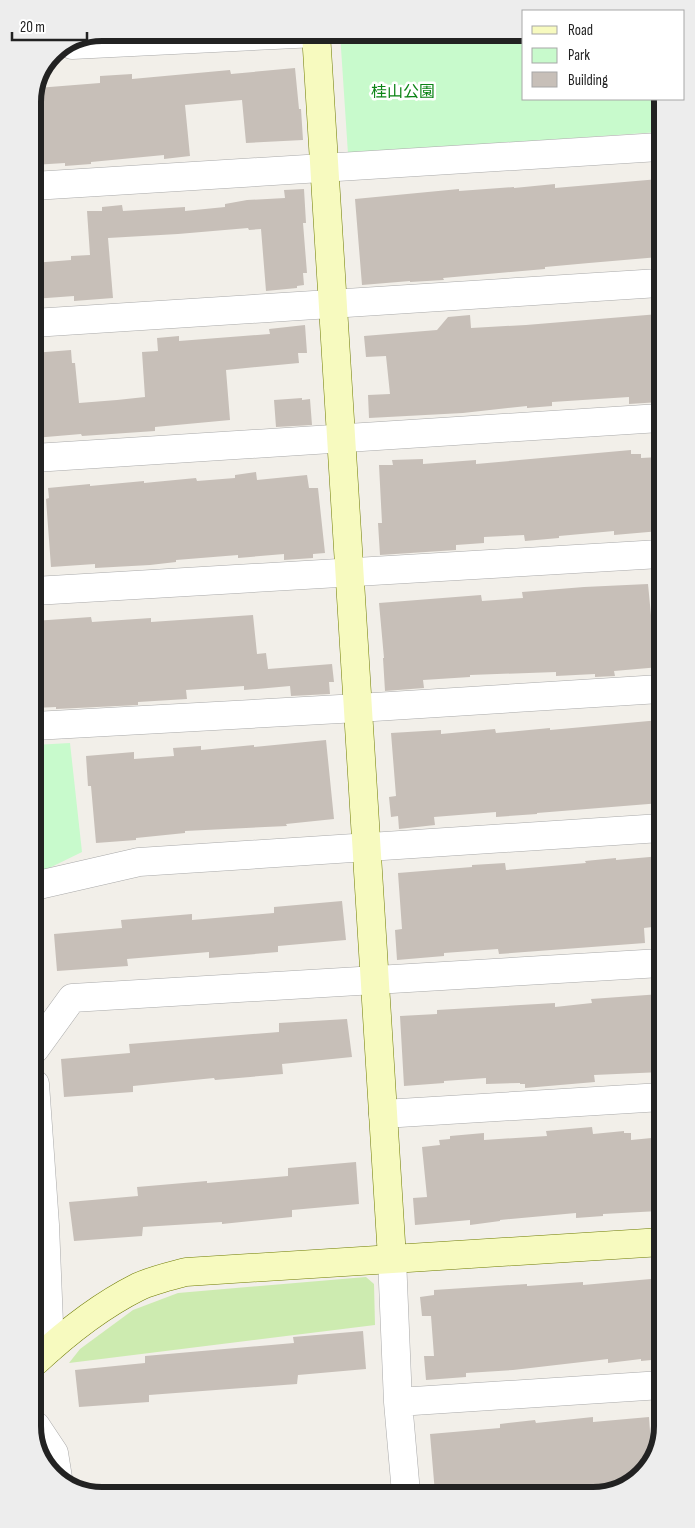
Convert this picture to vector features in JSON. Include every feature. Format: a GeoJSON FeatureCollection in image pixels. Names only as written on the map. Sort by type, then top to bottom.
{"type":"FeatureCollection","features":[{"type":"Feature","properties":{"kind":"street"},"geometry":{"type":"LineString","coordinates":[[86,44],[153,41]]}},
{"type":"Feature","properties":{"kind":"street"},"geometry":{"type":"LineString","coordinates":[[317,41],[392,1258],[398,1402],[405,1487]]}},
{"type":"Feature","properties":{"kind":"street"},"geometry":{"type":"LineString","coordinates":[[41,186],[654,147]]}},
{"type":"Feature","properties":{"kind":"street"},"geometry":{"type":"LineString","coordinates":[[41,322],[654,283]]}},
{"type":"Feature","properties":{"kind":"street"},"geometry":{"type":"LineString","coordinates":[[41,458],[654,418]]}},
{"type":"Feature","properties":{"kind":"street"},"geometry":{"type":"LineString","coordinates":[[41,590],[654,554]]}},
{"type":"Feature","properties":{"kind":"street"},"geometry":{"type":"LineString","coordinates":[[41,726],[654,689]]}},
{"type":"Feature","properties":{"kind":"street"},"geometry":{"type":"LineString","coordinates":[[41,885],[139,862],[654,828]]}},
{"type":"Feature","properties":{"kind":"street"},"geometry":{"type":"LineString","coordinates":[[41,1041],[72,998],[654,963]]}},
{"type":"Feature","properties":{"kind":"street"},"geometry":{"type":"LineString","coordinates":[[383,1114],[654,1097]]}},
{"type":"Feature","properties":{"kind":"street"},"geometry":{"type":"LineString","coordinates":[[41,1169],[45,1225],[43,1354]]}},
{"type":"Feature","properties":{"kind":"street"},"geometry":{"type":"LineString","coordinates":[[43,1354],[105,1306],[140,1286],[186,1272],[654,1242]]}},
{"type":"Feature","properties":{"kind":"street"},"geometry":{"type":"LineString","coordinates":[[398,1402],[654,1386]]}},
{"type":"Feature","properties":{"kind":"street"},"geometry":{"type":"LineString","coordinates":[[43,1436],[54,1453],[56,1466]]}},
{"type":"Feature","properties":{"kind":"green space","name":"桂山公園"},"geometry":{"type":"Polygon","coordinates":[[[341,41],[522,41],[522,100],[654,100],[654,132],[348,154],[341,41]]]}},
{"type":"Feature","properties":{"kind":"green space"},"geometry":{"type":"Polygon","coordinates":[[[70,743],[82,852],[41,872],[41,745],[70,743]]]}},
{"type":"Feature","properties":{"kind":"green space"},"geometry":{"type":"Polygon","coordinates":[[[366,1277],[374,1284],[375,1325],[69,1363],[80,1349],[133,1310],[178,1293],[366,1277]]]}},
{"type":"Feature","properties":{"kind":"building"},"geometry":{"type":"Polygon","coordinates":[[[295,68],[303,140],[246,143],[242,100],[185,105],[190,156],[164,159],[164,155],[65,166],[65,163],[41,164],[41,98],[43,88],[100,83],[100,76],[132,74],[132,79],[230,70],[231,74],[295,68]]]}},
{"type":"Feature","properties":{"kind":"building"},"geometry":{"type":"Polygon","coordinates":[[[654,179],[654,257],[443,278],[444,280],[362,285],[355,199],[459,189],[459,191],[555,184],[555,188],[654,179]]]}},
{"type":"Feature","properties":{"kind":"building"},"geometry":{"type":"Polygon","coordinates":[[[304,189],[306,223],[303,223],[307,273],[303,273],[304,285],[297,286],[297,288],[266,291],[261,229],[249,230],[248,228],[108,238],[113,298],[74,301],[74,296],[41,298],[41,262],[71,260],[71,256],[90,255],[87,211],[102,211],[102,207],[122,205],[123,211],[185,207],[185,211],[225,207],[225,204],[247,200],[285,198],[284,190],[304,189]]]}},
{"type":"Feature","properties":{"kind":"building"},"geometry":{"type":"Polygon","coordinates":[[[654,314],[654,402],[629,404],[629,397],[552,402],[552,406],[527,408],[527,406],[463,413],[369,418],[368,395],[390,394],[386,356],[366,357],[364,336],[437,330],[448,317],[470,315],[471,328],[654,314]]]}},
{"type":"Feature","properties":{"kind":"building"},"geometry":{"type":"Polygon","coordinates":[[[305,325],[307,353],[298,353],[299,363],[226,370],[230,420],[155,427],[155,431],[41,437],[41,352],[71,350],[72,363],[75,363],[79,403],[117,400],[145,397],[142,352],[158,351],[157,338],[179,336],[179,341],[270,334],[269,329],[305,325]]]}},
{"type":"Feature","properties":{"kind":"building"},"geometry":{"type":"Polygon","coordinates":[[[302,398],[302,400],[310,399],[312,425],[276,427],[274,400],[302,398]]]}},
{"type":"Feature","properties":{"kind":"building"},"geometry":{"type":"Polygon","coordinates":[[[631,450],[631,454],[641,454],[641,458],[654,457],[654,532],[614,535],[614,531],[525,541],[524,535],[484,537],[484,543],[456,545],[456,550],[380,555],[378,523],[382,523],[379,465],[393,465],[392,460],[423,459],[423,464],[476,460],[476,464],[631,450]]]}},
{"type":"Feature","properties":{"kind":"building"},"geometry":{"type":"Polygon","coordinates":[[[256,472],[257,480],[307,475],[309,488],[318,488],[325,553],[313,554],[313,558],[284,560],[284,554],[238,558],[238,555],[176,560],[176,562],[150,565],[95,568],[95,564],[51,567],[46,499],[49,498],[48,488],[196,478],[197,481],[235,478],[235,475],[256,472]]]}},
{"type":"Feature","properties":{"kind":"building"},"geometry":{"type":"Polygon","coordinates":[[[648,584],[654,636],[654,668],[614,671],[615,676],[595,677],[595,674],[556,676],[556,672],[470,675],[470,677],[423,680],[424,688],[385,691],[379,603],[481,595],[482,601],[523,598],[522,592],[648,584]]]}},
{"type":"Feature","properties":{"kind":"building"},"geometry":{"type":"Polygon","coordinates":[[[253,615],[257,654],[266,653],[268,669],[332,664],[334,682],[329,682],[330,694],[291,696],[290,686],[244,690],[244,686],[186,690],[187,699],[138,702],[138,705],[56,709],[56,707],[41,708],[41,621],[91,617],[92,622],[151,618],[151,622],[253,615]]]}},
{"type":"Feature","properties":{"kind":"building"},"geometry":{"type":"Polygon","coordinates":[[[654,721],[654,804],[496,817],[496,812],[434,817],[435,825],[399,829],[398,816],[391,817],[389,797],[396,796],[391,733],[441,730],[441,734],[495,729],[496,733],[550,728],[550,730],[654,721]]]}},
{"type":"Feature","properties":{"kind":"building"},"geometry":{"type":"Polygon","coordinates":[[[326,740],[334,819],[286,824],[287,826],[185,831],[185,833],[136,838],[136,840],[96,843],[91,786],[88,786],[86,756],[134,752],[134,759],[174,756],[173,748],[201,746],[201,750],[326,740]]]}},
{"type":"Feature","properties":{"kind":"building"},"geometry":{"type":"Polygon","coordinates":[[[654,857],[654,927],[644,928],[645,943],[499,954],[498,949],[444,953],[444,956],[397,960],[395,930],[402,929],[398,873],[505,863],[506,870],[586,863],[585,861],[616,858],[616,860],[654,857]]]}},
{"type":"Feature","properties":{"kind":"building"},"geometry":{"type":"Polygon","coordinates":[[[342,901],[346,940],[278,946],[278,952],[209,958],[209,952],[127,959],[128,966],[57,971],[54,934],[122,928],[121,920],[192,914],[192,920],[274,913],[274,907],[342,901]]]}},
{"type":"Feature","properties":{"kind":"building"},"geometry":{"type":"Polygon","coordinates":[[[654,994],[654,1072],[594,1075],[595,1082],[525,1088],[525,1084],[520,1083],[486,1084],[486,1078],[404,1086],[400,1016],[437,1014],[437,1010],[555,1003],[555,1007],[592,1003],[591,999],[654,994]]]}},
{"type":"Feature","properties":{"kind":"building"},"geometry":{"type":"Polygon","coordinates":[[[347,1019],[352,1057],[282,1064],[283,1074],[215,1080],[214,1078],[133,1086],[133,1092],[64,1097],[61,1059],[130,1053],[129,1044],[279,1032],[279,1023],[347,1019]]]}},
{"type":"Feature","properties":{"kind":"building"},"geometry":{"type":"Polygon","coordinates":[[[592,1127],[593,1134],[624,1131],[624,1133],[631,1133],[631,1140],[654,1138],[654,1211],[603,1214],[603,1216],[576,1218],[576,1213],[500,1220],[470,1225],[470,1220],[415,1225],[413,1198],[427,1197],[422,1147],[440,1145],[439,1140],[450,1139],[450,1136],[484,1133],[484,1140],[547,1136],[546,1131],[592,1127]]]}},
{"type":"Feature","properties":{"kind":"building"},"geometry":{"type":"Polygon","coordinates":[[[356,1162],[359,1204],[292,1210],[292,1217],[222,1224],[222,1222],[143,1227],[142,1236],[74,1241],[69,1202],[138,1196],[137,1187],[288,1176],[288,1168],[356,1162]]]}},
{"type":"Feature","properties":{"kind":"building"},"geometry":{"type":"Polygon","coordinates":[[[654,1279],[654,1360],[641,1361],[641,1359],[608,1363],[608,1359],[513,1370],[466,1373],[466,1377],[426,1380],[424,1356],[434,1356],[431,1316],[422,1316],[420,1297],[434,1295],[434,1290],[583,1282],[583,1285],[654,1279]]]}},
{"type":"Feature","properties":{"kind":"building"},"geometry":{"type":"Polygon","coordinates":[[[363,1331],[366,1369],[298,1375],[297,1384],[149,1395],[149,1402],[79,1407],[75,1370],[145,1363],[145,1356],[294,1343],[293,1337],[363,1331]]]}},
{"type":"Feature","properties":{"kind":"building"},"geometry":{"type":"Polygon","coordinates":[[[593,1417],[593,1422],[649,1417],[651,1444],[639,1466],[623,1479],[604,1486],[434,1487],[430,1434],[500,1428],[500,1424],[535,1420],[536,1423],[593,1417]]]}}]}
